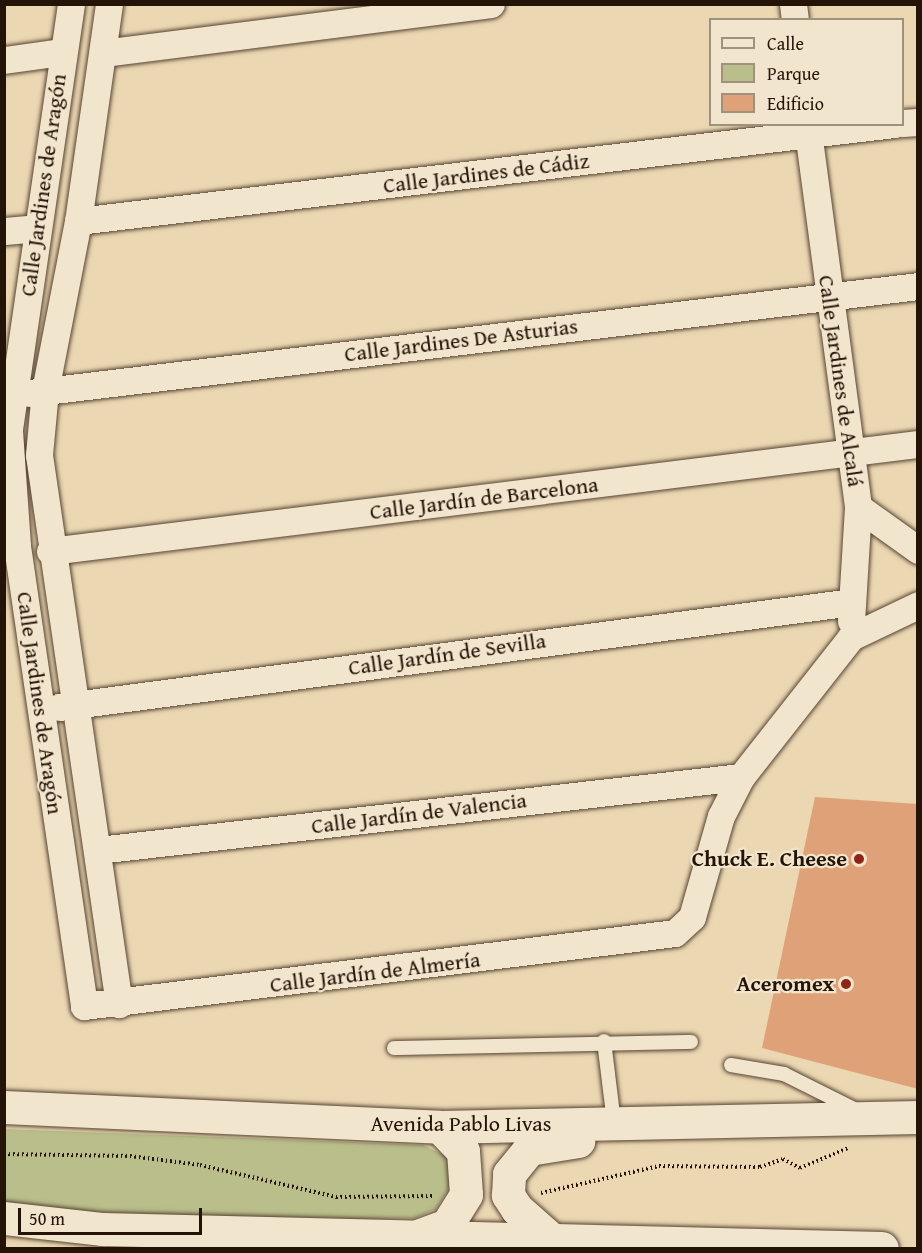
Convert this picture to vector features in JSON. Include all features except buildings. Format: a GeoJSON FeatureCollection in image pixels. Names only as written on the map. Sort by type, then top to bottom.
{"type":"FeatureCollection","features":[{"type":"Feature","properties":{"kind":"main road","name":"Avenida Pablo Livas"},"geometry":{"type":"LineString","coordinates":[[4,1107],[440,1127],[869,1116],[918,1117]]}},
{"type":"Feature","properties":{"kind":"main road"},"geometry":{"type":"LineString","coordinates":[[551,1239],[534,1227],[508,1195],[509,1174],[529,1149],[562,1142],[688,1136],[751,1119]]}},
{"type":"Feature","properties":{"kind":"main road"},"geometry":{"type":"LineString","coordinates":[[420,1235],[447,1225],[466,1194],[463,1151],[440,1127]]}},
{"type":"Feature","properties":{"kind":"main road"},"geometry":{"type":"LineString","coordinates":[[4,1218],[102,1229],[882,1248]]}},
{"type":"Feature","properties":{"kind":"street","name":"Calle Jardines de Aragón"},"geometry":{"type":"LineString","coordinates":[[71,4],[37,228],[8,396],[17,546],[43,710],[81,1002],[86,1007]]}},
{"type":"Feature","properties":{"kind":"street","name":"Calle Jardines de Aragón"},"geometry":{"type":"LineString","coordinates":[[109,4],[78,221],[45,390],[39,454],[50,551],[76,704],[119,1004]]}},
{"type":"Feature","properties":{"kind":"street"},"geometry":{"type":"LineString","coordinates":[[103,53],[491,4]]}},
{"type":"Feature","properties":{"kind":"street"},"geometry":{"type":"LineString","coordinates":[[4,60],[62,52]]}},
{"type":"Feature","properties":{"kind":"street","name":"Calle Jardines de Cádiz"},"geometry":{"type":"LineString","coordinates":[[78,221],[808,130],[865,126]]}},
{"type":"Feature","properties":{"kind":"street","name":"Calle Jardines de Alcalá"},"geometry":{"type":"LineString","coordinates":[[808,130],[858,507],[851,638]]}},
{"type":"Feature","properties":{"kind":"street"},"geometry":{"type":"LineString","coordinates":[[4,231],[37,228]]}},
{"type":"Feature","properties":{"kind":"street","name":"Calle Jardines De Asturias"},"geometry":{"type":"LineString","coordinates":[[8,396],[918,286]]}},
{"type":"Feature","properties":{"kind":"street","name":"Calle Jardín de Barcelona"},"geometry":{"type":"LineString","coordinates":[[50,551],[918,444]]}},
{"type":"Feature","properties":{"kind":"street"},"geometry":{"type":"LineString","coordinates":[[858,507],[918,550]]}},
{"type":"Feature","properties":{"kind":"street","name":"Calle Jardín de Sevilla"},"geometry":{"type":"LineString","coordinates":[[43,710],[852,602]]}},
{"type":"Feature","properties":{"kind":"street"},"geometry":{"type":"LineString","coordinates":[[741,777],[851,638],[918,605]]}},
{"type":"Feature","properties":{"kind":"street","name":"Calle Jardín de Valencia"},"geometry":{"type":"LineString","coordinates":[[98,850],[741,777]]}},
{"type":"Feature","properties":{"kind":"street","name":"Calle Jardín de Almería"},"geometry":{"type":"LineString","coordinates":[[86,1007],[664,937],[692,916],[721,816],[741,777]]}},
{"type":"Feature","properties":{"kind":"lane"},"geometry":{"type":"LineString","coordinates":[[394,1048],[604,1041],[691,1042]]}},
{"type":"Feature","properties":{"kind":"lane"},"geometry":{"type":"LineString","coordinates":[[604,1041],[614,1122]]}},
{"type":"Feature","properties":{"kind":"lane"},"geometry":{"type":"LineString","coordinates":[[731,1065],[784,1074],[869,1116]]}},
{"type":"Feature","properties":{"kind":"green space"},"geometry":{"type":"Polygon","coordinates":[[[4,1129],[423,1145],[446,1156],[454,1180],[436,1209],[415,1218],[311,1220],[5,1209],[4,1129]]]}},
{"type":"Feature","properties":{"kind":"place","name":"Chuck E. Cheese"},"geometry":{"type":"Point","coordinates":[859,859]}},
{"type":"Feature","properties":{"kind":"place","name":"Aceromex"},"geometry":{"type":"Point","coordinates":[846,984]}}]}
